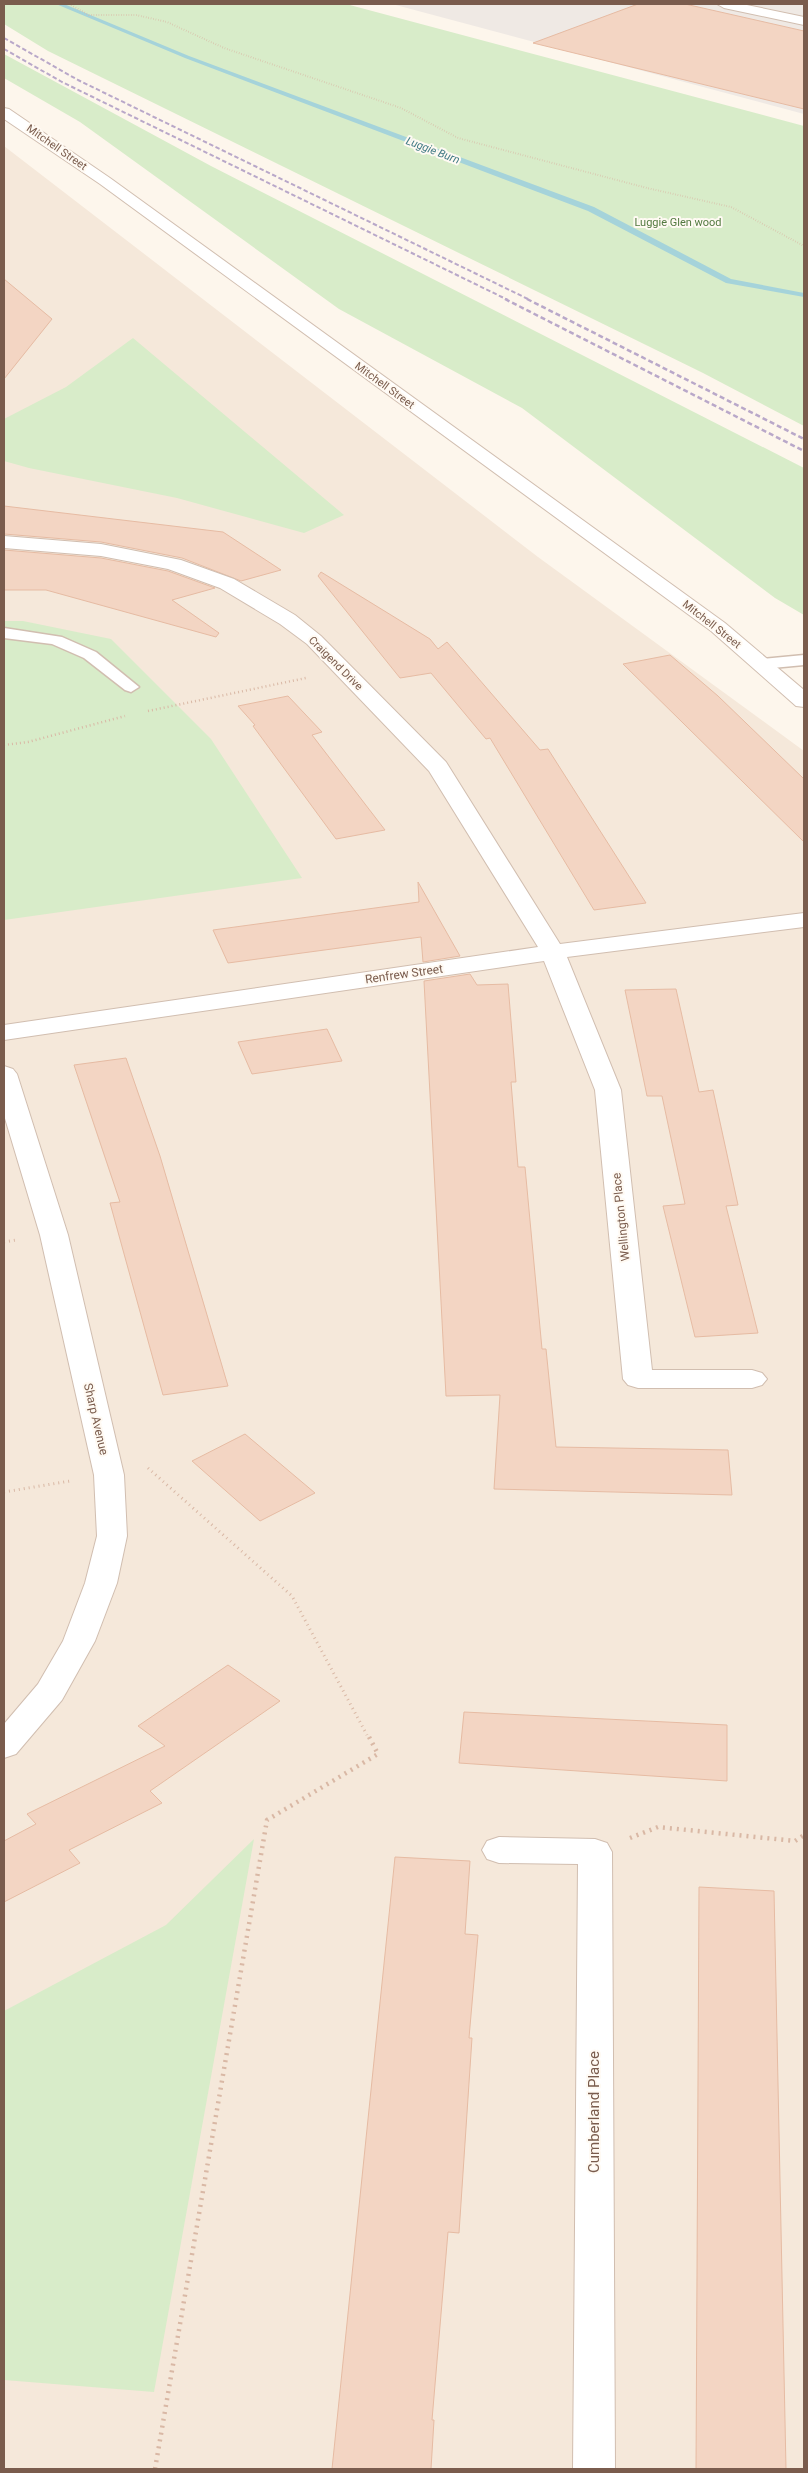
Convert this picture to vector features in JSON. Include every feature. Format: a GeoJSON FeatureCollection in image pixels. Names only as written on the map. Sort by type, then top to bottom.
{"type":"FeatureCollection","features":[{"type":"Feature","properties":{"kind":"street"},"geometry":{"type":"LineString","coordinates":[[724,4],[804,22]]}},
{"type":"Feature","properties":{"kind":"street","name":"Mitchell Street"},"geometry":{"type":"LineString","coordinates":[[4,112],[105,181],[718,627],[804,701]]}},
{"type":"Feature","properties":{"kind":"street","name":"Craigend Drive"},"geometry":{"type":"LineString","coordinates":[[4,542],[31,543],[137,556],[197,571],[261,601],[292,622],[344,670],[438,767],[553,952]]}},
{"type":"Feature","properties":{"kind":"street","name":"Renfrew Street"},"geometry":{"type":"LineString","coordinates":[[4,1033],[553,952],[804,920]]}},
{"type":"Feature","properties":{"kind":"street","name":"Wellington Place"},"geometry":{"type":"LineString","coordinates":[[553,952],[608,1090],[638,1379],[752,1379]]}},
{"type":"Feature","properties":{"kind":"street","name":"Sharp Avenue"},"geometry":{"type":"LineString","coordinates":[[4,1074],[54,1235],[109,1475],[112,1536],[101,1582],[79,1641],[50,1692],[4,1746]]}},
{"type":"Feature","properties":{"kind":"street"},"geometry":{"type":"LineString","coordinates":[[499,1850],[595,1852]]}},
{"type":"Feature","properties":{"kind":"street","name":"Cumberland Place"},"geometry":{"type":"LineString","coordinates":[[594,2469],[595,1852]]}},
{"type":"Feature","properties":{"kind":"lane"},"geometry":{"type":"LineString","coordinates":[[4,633],[56,640],[90,655],[130,687]]}},
{"type":"Feature","properties":{"kind":"lane"},"geometry":{"type":"LineString","coordinates":[[762,664],[804,660]]}},
{"type":"Feature","properties":{"kind":"path"},"geometry":{"type":"LineString","coordinates":[[68,4],[89,15],[136,14],[167,22],[224,48],[400,108],[458,138],[648,188],[732,207],[804,246]]}},
{"type":"Feature","properties":{"kind":"path"},"geometry":{"type":"LineString","coordinates":[[142,713],[344,670]]}},
{"type":"Feature","properties":{"kind":"path"},"geometry":{"type":"LineString","coordinates":[[4,745],[28,742],[132,715]]}},
{"type":"Feature","properties":{"kind":"path"},"geometry":{"type":"LineString","coordinates":[[141,1461],[292,1596],[378,1754],[267,1820],[155,2469]]}},
{"type":"Feature","properties":{"kind":"path"},"geometry":{"type":"LineString","coordinates":[[4,1492],[109,1475]]}},
{"type":"Feature","properties":{"kind":"path"},"geometry":{"type":"LineString","coordinates":[[595,1852],[658,1827],[795,1841],[804,1835]]}},
{"type":"Feature","properties":{"kind":"shaded area"},"geometry":{"type":"Polygon","coordinates":[[[392,4],[804,4],[804,114],[392,4]]]}},
{"type":"Feature","properties":{"kind":"shaded area"},"geometry":{"type":"Polygon","coordinates":[[[4,146],[538,557],[804,751],[804,2469],[4,2469],[4,146]]]}},
{"type":"Feature","properties":{"kind":"green space","name":"Luggie Glen wood"},"geometry":{"type":"Polygon","coordinates":[[[4,4],[346,4],[804,126],[804,426],[703,373],[48,51],[4,24],[4,4]]]}},
{"type":"Feature","properties":{"kind":"green space"},"geometry":{"type":"Polygon","coordinates":[[[4,54],[211,166],[804,468],[804,615],[775,598],[522,408],[339,309],[80,122],[4,78],[4,54]]]}},
{"type":"Feature","properties":{"kind":"green space"},"geometry":{"type":"Polygon","coordinates":[[[133,338],[344,515],[304,533],[177,498],[29,468],[4,461],[4,419],[66,387],[133,338]]]}},
{"type":"Feature","properties":{"kind":"green space"},"geometry":{"type":"Polygon","coordinates":[[[4,621],[23,621],[111,639],[211,739],[302,878],[4,920],[4,621]]]}},
{"type":"Feature","properties":{"kind":"green space"},"geometry":{"type":"Polygon","coordinates":[[[254,1839],[154,2392],[4,2380],[4,2011],[166,1925],[254,1839]]]}},
{"type":"Feature","properties":{"kind":"building"},"geometry":{"type":"Polygon","coordinates":[[[638,4],[685,4],[804,31],[804,109],[533,43],[638,4]]]}},
{"type":"Feature","properties":{"kind":"building"},"geometry":{"type":"Polygon","coordinates":[[[4,279],[52,319],[4,379],[4,279]]]}},
{"type":"Feature","properties":{"kind":"building"},"geometry":{"type":"Polygon","coordinates":[[[4,506],[223,532],[281,570],[241,581],[182,558],[101,542],[4,534],[4,506]]]}},
{"type":"Feature","properties":{"kind":"building"},"geometry":{"type":"Polygon","coordinates":[[[4,550],[101,558],[168,571],[215,588],[172,600],[219,633],[216,637],[46,590],[4,590],[4,550]]]}},
{"type":"Feature","properties":{"kind":"building"},"geometry":{"type":"Polygon","coordinates":[[[321,572],[430,639],[438,649],[447,642],[540,750],[548,749],[646,903],[594,910],[490,738],[486,739],[431,673],[400,678],[318,576],[321,572]]]}},
{"type":"Feature","properties":{"kind":"building"},"geometry":{"type":"Polygon","coordinates":[[[670,655],[718,696],[804,779],[804,842],[623,664],[670,655]]]}},
{"type":"Feature","properties":{"kind":"building"},"geometry":{"type":"Polygon","coordinates":[[[288,696],[322,732],[312,735],[385,830],[336,839],[253,726],[255,725],[238,706],[288,696]]]}},
{"type":"Feature","properties":{"kind":"building"},"geometry":{"type":"Polygon","coordinates":[[[418,882],[460,956],[423,962],[421,937],[228,963],[213,930],[419,902],[418,882]]]}},
{"type":"Feature","properties":{"kind":"building"},"geometry":{"type":"Polygon","coordinates":[[[470,974],[477,985],[508,984],[516,1082],[511,1082],[518,1167],[525,1167],[542,1349],[546,1349],[556,1447],[728,1450],[732,1495],[494,1489],[500,1395],[446,1396],[424,981],[470,974]]]}},
{"type":"Feature","properties":{"kind":"building"},"geometry":{"type":"Polygon","coordinates":[[[676,989],[699,1092],[713,1090],[738,1205],[726,1206],[758,1333],[695,1337],[663,1206],[685,1204],[662,1096],[647,1096],[625,990],[676,989]]]}},
{"type":"Feature","properties":{"kind":"building"},"geometry":{"type":"Polygon","coordinates":[[[327,1029],[342,1061],[252,1074],[238,1042],[327,1029]]]}},
{"type":"Feature","properties":{"kind":"building"},"geometry":{"type":"Polygon","coordinates":[[[126,1058],[160,1156],[228,1386],[163,1395],[110,1203],[120,1202],[74,1065],[126,1058]]]}},
{"type":"Feature","properties":{"kind":"building"},"geometry":{"type":"Polygon","coordinates":[[[245,1434],[315,1493],[260,1521],[192,1461],[245,1434]]]}},
{"type":"Feature","properties":{"kind":"building"},"geometry":{"type":"Polygon","coordinates":[[[228,1665],[280,1701],[150,1791],[162,1803],[69,1850],[80,1863],[4,1902],[4,1841],[36,1824],[27,1814],[165,1746],[138,1726],[228,1665]]]}},
{"type":"Feature","properties":{"kind":"building"},"geometry":{"type":"Polygon","coordinates":[[[464,1712],[727,1725],[727,1781],[459,1763],[464,1712]]]}},
{"type":"Feature","properties":{"kind":"building"},"geometry":{"type":"Polygon","coordinates":[[[395,1857],[470,1861],[465,1934],[478,1935],[469,2038],[472,2038],[459,2233],[448,2232],[432,2420],[434,2420],[431,2469],[332,2469],[395,1857]]]}},
{"type":"Feature","properties":{"kind":"building"},"geometry":{"type":"Polygon","coordinates":[[[699,1887],[774,1891],[786,2469],[696,2469],[699,1887]]]}},
{"type":"Feature","properties":{"kind":"waterway","name":"Luggie Burn"},"geometry":{"type":"LineString","coordinates":[[59,4],[187,57],[492,170],[591,209],[729,281],[804,295]]}},
{"type":"Feature","properties":{"kind":"railway"},"geometry":{"type":"LineString","coordinates":[[4,38],[78,80],[530,300]]}},
{"type":"Feature","properties":{"kind":"railway"},"geometry":{"type":"LineString","coordinates":[[4,49],[62,82],[508,300]]}},
{"type":"Feature","properties":{"kind":"railway"},"geometry":{"type":"LineString","coordinates":[[505,299],[804,451]]}},
{"type":"Feature","properties":{"kind":"railway"},"geometry":{"type":"LineString","coordinates":[[527,299],[804,439]]}}]}
